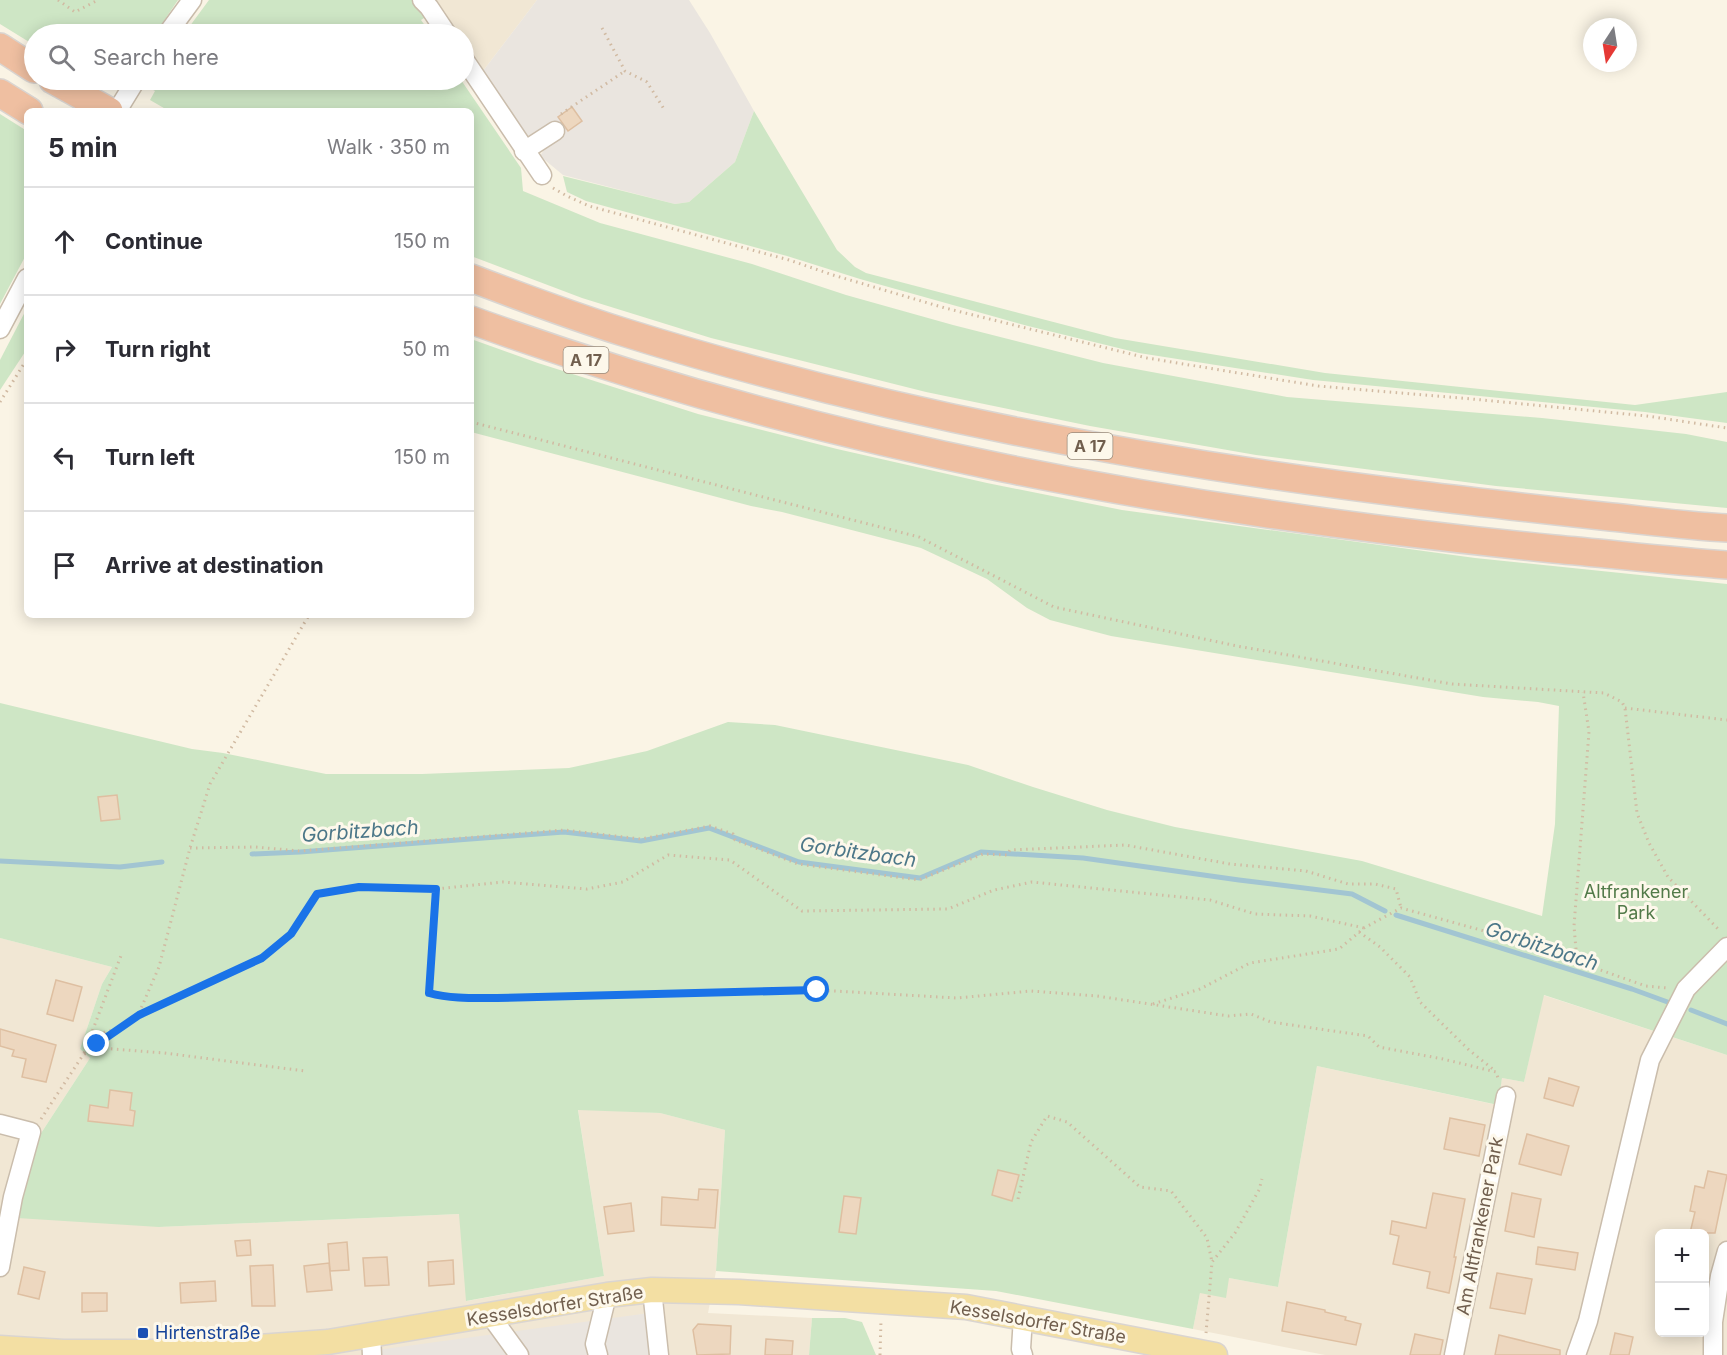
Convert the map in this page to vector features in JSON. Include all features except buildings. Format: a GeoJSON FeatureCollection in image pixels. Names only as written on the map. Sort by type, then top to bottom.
{"type":"FeatureCollection","features":[{"type":"Feature","properties":{"kind":"highway"},"geometry":{"type":"LineString","coordinates":[[0,47],[24,63]]}},
{"type":"Feature","properties":{"kind":"highway"},"geometry":{"type":"LineString","coordinates":[[72,90],[104,108]]}},
{"type":"Feature","properties":{"kind":"highway"},"geometry":{"type":"LineString","coordinates":[[0,93],[24,108]]}},
{"type":"Feature","properties":{"kind":"highway","name":"A 17"},"geometry":{"type":"LineString","coordinates":[[474,279],[622,331],[716,359],[838,391],[1006,430],[1333,485],[1493,505],[1727,528]]}},
{"type":"Feature","properties":{"kind":"highway","name":"A 17"},"geometry":{"type":"LineString","coordinates":[[474,321],[609,368],[701,396],[1007,470],[1199,504],[1340,524],[1475,541],[1727,565]]}},
{"type":"Feature","properties":{"kind":"main road","name":"Kesselsdorfer Straße"},"geometry":{"type":"LineString","coordinates":[[0,1348],[152,1354],[328,1342],[371,1345],[490,1316],[607,1295],[652,1290],[966,1306],[1210,1354]]}},
{"type":"Feature","properties":{"kind":"street"},"geometry":{"type":"LineString","coordinates":[[174,24],[192,0]]}},
{"type":"Feature","properties":{"kind":"street"},"geometry":{"type":"LineString","coordinates":[[422,0],[440,24]]}},
{"type":"Feature","properties":{"kind":"street"},"geometry":{"type":"LineString","coordinates":[[474,74],[542,175]]}},
{"type":"Feature","properties":{"kind":"street"},"geometry":{"type":"LineString","coordinates":[[119,108],[130,90]]}},
{"type":"Feature","properties":{"kind":"street"},"geometry":{"type":"LineString","coordinates":[[524,151],[555,131]]}},
{"type":"Feature","properties":{"kind":"street"},"geometry":{"type":"LineString","coordinates":[[0,329],[24,284]]}},
{"type":"Feature","properties":{"kind":"street"},"geometry":{"type":"LineString","coordinates":[[1576,1355],[1588,1321],[1650,1060],[1686,989],[1723,939]]}},
{"type":"Feature","properties":{"kind":"street","name":"Am Altfrankener Park"},"geometry":{"type":"LineString","coordinates":[[1454,1355],[1506,1096]]}},
{"type":"Feature","properties":{"kind":"street"},"geometry":{"type":"LineString","coordinates":[[0,1124],[31,1132],[13,1197],[0,1267]]}},
{"type":"Feature","properties":{"kind":"street"},"geometry":{"type":"LineString","coordinates":[[1713,1355],[1713,1322],[1720,1276],[1727,1251]]}},
{"type":"Feature","properties":{"kind":"street"},"geometry":{"type":"LineString","coordinates":[[652,1290],[659,1355]]}},
{"type":"Feature","properties":{"kind":"street"},"geometry":{"type":"LineString","coordinates":[[598,1355],[596,1344],[607,1295]]}},
{"type":"Feature","properties":{"kind":"street"},"geometry":{"type":"LineString","coordinates":[[490,1316],[519,1355]]}},
{"type":"Feature","properties":{"kind":"street"},"geometry":{"type":"LineString","coordinates":[[1023,1317],[1021,1349],[1023,1355]]}},
{"type":"Feature","properties":{"kind":"path"},"geometry":{"type":"LineString","coordinates":[[58,0],[75,12],[98,0]]}},
{"type":"Feature","properties":{"kind":"path"},"geometry":{"type":"LineString","coordinates":[[602,28],[626,71],[647,82],[664,110]]}},
{"type":"Feature","properties":{"kind":"path"},"geometry":{"type":"LineString","coordinates":[[555,131],[549,123],[626,71]]}},
{"type":"Feature","properties":{"kind":"path"},"geometry":{"type":"LineString","coordinates":[[542,175],[554,189],[589,206],[789,260],[945,308],[1147,358],[1318,386],[1647,416],[1727,428]]}},
{"type":"Feature","properties":{"kind":"path"},"geometry":{"type":"LineString","coordinates":[[0,402],[24,365]]}},
{"type":"Feature","properties":{"kind":"path"},"geometry":{"type":"LineString","coordinates":[[474,423],[920,537],[1054,607],[1238,646],[1452,684],[1604,693],[1622,702],[1625,708],[1637,813],[1649,843],[1668,877],[1723,939]]}},
{"type":"Feature","properties":{"kind":"path"},"geometry":{"type":"LineString","coordinates":[[139,1015],[159,967],[202,804],[210,784],[307,618]]}},
{"type":"Feature","properties":{"kind":"path"},"geometry":{"type":"LineString","coordinates":[[1577,961],[1574,926],[1589,732],[1583,692]]}},
{"type":"Feature","properties":{"kind":"path"},"geometry":{"type":"LineString","coordinates":[[1625,708],[1727,720]]}},
{"type":"Feature","properties":{"kind":"path"},"geometry":{"type":"LineString","coordinates":[[190,848],[255,847],[300,851],[564,830],[641,839],[710,826],[733,834],[735,840],[798,864],[919,880],[983,854],[1007,855],[1010,850],[1125,845],[1230,864],[1306,871],[1348,884],[1375,884],[1396,890],[1401,908]]}},
{"type":"Feature","properties":{"kind":"path"},"geometry":{"type":"LineString","coordinates":[[83,1055],[97,1044],[106,1030],[116,1031],[139,1015],[262,958],[291,934],[317,894],[359,887],[436,889],[503,882],[587,889],[623,882],[668,855],[730,860],[802,911],[948,909],[994,890],[1032,882],[1210,900],[1255,914],[1310,916],[1364,928]]}},
{"type":"Feature","properties":{"kind":"path"},"geometry":{"type":"LineString","coordinates":[[436,889],[429,993],[438,996],[508,998],[817,990],[957,998],[1031,991],[1097,996],[1228,1016],[1251,1014],[1271,1022],[1368,1036],[1379,1047],[1496,1072]]}},
{"type":"Feature","properties":{"kind":"path"},"geometry":{"type":"LineString","coordinates":[[1152,1005],[1200,989],[1250,963],[1339,949],[1364,928],[1401,908],[1542,946],[1646,986],[1686,989]]}},
{"type":"Feature","properties":{"kind":"path"},"geometry":{"type":"LineString","coordinates":[[1359,932],[1380,947],[1410,977],[1420,1002],[1469,1050],[1496,1072],[1506,1096]]}},
{"type":"Feature","properties":{"kind":"path"},"geometry":{"type":"LineString","coordinates":[[31,1132],[83,1055],[122,954]]}},
{"type":"Feature","properties":{"kind":"path"},"geometry":{"type":"LineString","coordinates":[[91,1049],[164,1053],[305,1071]]}},
{"type":"Feature","properties":{"kind":"path"},"geometry":{"type":"LineString","coordinates":[[1018,1199],[1031,1142],[1047,1116],[1067,1122],[1140,1187],[1171,1191],[1207,1238],[1212,1262],[1210,1354]]}},
{"type":"Feature","properties":{"kind":"path"},"geometry":{"type":"LineString","coordinates":[[1212,1262],[1235,1233],[1259,1190],[1262,1179]]}},
{"type":"Feature","properties":{"kind":"path"},"geometry":{"type":"LineString","coordinates":[[880,1355],[883,1301]]}},
{"type":"Feature","properties":{"kind":"shaded area"},"geometry":{"type":"Polygon","coordinates":[[[431,0],[537,0],[483,71],[474,59],[474,24],[449,24],[431,0]]]}},
{"type":"Feature","properties":{"kind":"shaded area"},"geometry":{"type":"Polygon","coordinates":[[[537,0],[689,0],[754,111],[735,162],[689,202],[675,204],[563,175],[540,156],[550,141],[543,133],[527,136],[483,71],[537,0]]]}},
{"type":"Feature","properties":{"kind":"shaded area"},"geometry":{"type":"Polygon","coordinates":[[[0,938],[112,967],[102,984],[80,1049],[90,1058],[34,1144],[159,1227],[460,1214],[467,1301],[604,1276],[578,1109],[660,1113],[725,1130],[716,1271],[708,1313],[812,1318],[809,1355],[668,1355],[664,1311],[378,1355],[0,1355],[0,938]]]}},
{"type":"Feature","properties":{"kind":"shaded area"},"geometry":{"type":"Polygon","coordinates":[[[1543,995],[1727,1055],[1727,1355],[1325,1355],[1193,1329],[1200,1293],[1229,1278],[1278,1287],[1317,1066],[1497,1105],[1502,1078],[1524,1082],[1543,995]]]}},
{"type":"Feature","properties":{"kind":"shaded area"},"geometry":{"type":"Polygon","coordinates":[[[664,1311],[668,1355],[378,1355],[377,1350],[664,1311]]]}},
{"type":"Feature","properties":{"kind":"green space"},"geometry":{"type":"Polygon","coordinates":[[[0,0],[178,0],[162,24],[24,24],[24,39],[0,24],[0,0]]]}},
{"type":"Feature","properties":{"kind":"green space"},"geometry":{"type":"Polygon","coordinates":[[[209,0],[415,0],[427,16],[421,20],[424,24],[191,24],[209,0]]]}},
{"type":"Feature","properties":{"kind":"green space"},"geometry":{"type":"Polygon","coordinates":[[[153,90],[468,90],[521,168],[523,191],[600,223],[752,264],[846,295],[953,325],[1103,363],[1287,397],[1542,418],[1686,434],[1727,442],[1727,508],[1496,486],[1256,455],[1090,426],[926,392],[711,338],[582,298],[474,257],[474,108],[164,108],[150,100],[155,91],[153,90]]]}},
{"type":"Feature","properties":{"kind":"green space"},"geometry":{"type":"Polygon","coordinates":[[[754,111],[837,250],[855,267],[866,273],[1115,338],[1325,373],[1635,405],[1727,392],[1727,423],[1645,412],[1313,380],[1139,353],[1028,326],[860,279],[787,256],[586,201],[567,192],[563,176],[675,204],[689,202],[735,162],[754,111]]]}},
{"type":"Feature","properties":{"kind":"green space"},"geometry":{"type":"Polygon","coordinates":[[[0,114],[24,129],[24,259],[0,304],[0,114]]]}},
{"type":"Feature","properties":{"kind":"green space"},"geometry":{"type":"Polygon","coordinates":[[[24,314],[24,354],[0,390],[0,360],[24,314]]]}},
{"type":"Feature","properties":{"kind":"green space","name":"Altfrankener Park"},"geometry":{"type":"Polygon","coordinates":[[[474,340],[698,414],[987,483],[1122,510],[1475,558],[1727,584],[1727,1055],[1544,995],[1524,1082],[1502,1078],[1498,1105],[1317,1066],[1278,1287],[1229,1278],[1226,1298],[1200,1293],[1193,1329],[996,1291],[716,1271],[725,1130],[660,1113],[578,1110],[604,1276],[466,1301],[459,1214],[159,1227],[17,1218],[34,1144],[90,1058],[80,1049],[102,984],[112,967],[0,938],[0,703],[192,749],[326,774],[422,774],[569,768],[647,751],[728,722],[775,725],[968,765],[1107,810],[1175,827],[1362,861],[1542,916],[1555,824],[1559,706],[1483,697],[1111,636],[1050,620],[1027,608],[987,579],[921,548],[474,433],[474,340]]]}},
{"type":"Feature","properties":{"kind":"green space"},"geometry":{"type":"Polygon","coordinates":[[[812,1318],[845,1318],[862,1322],[876,1355],[809,1355],[812,1318]]]}},
{"type":"Feature","properties":{"kind":"waterway","name":"Gorbitzbach"},"geometry":{"type":"LineString","coordinates":[[252,854],[564,832],[641,841],[709,828],[799,862],[920,878],[981,852],[1083,858],[1352,894],[1385,911]]}},
{"type":"Feature","properties":{"kind":"waterway","name":"Gorbitzbach"},"geometry":{"type":"LineString","coordinates":[[0,861],[120,867],[162,862]]}},
{"type":"Feature","properties":{"kind":"waterway","name":"Gorbitzbach"},"geometry":{"type":"LineString","coordinates":[[1396,915],[1673,1004]]}},
{"type":"Feature","properties":{"kind":"waterway","name":"Gorbitzbach"},"geometry":{"type":"LineString","coordinates":[[1691,1010],[1727,1024]]}},
{"type":"Feature","properties":{"kind":"place","name":"Hirtenstraße"},"geometry":{"type":"Point","coordinates":[143,1333]}},
{"type":"Feature","properties":{"kind":"route"},"geometry":{"type":"LineString","coordinates":[[97,1044],[139,1015],[262,958],[291,934],[317,894],[359,887],[436,889],[429,993],[438,996],[497,998],[817,990]]}}]}
